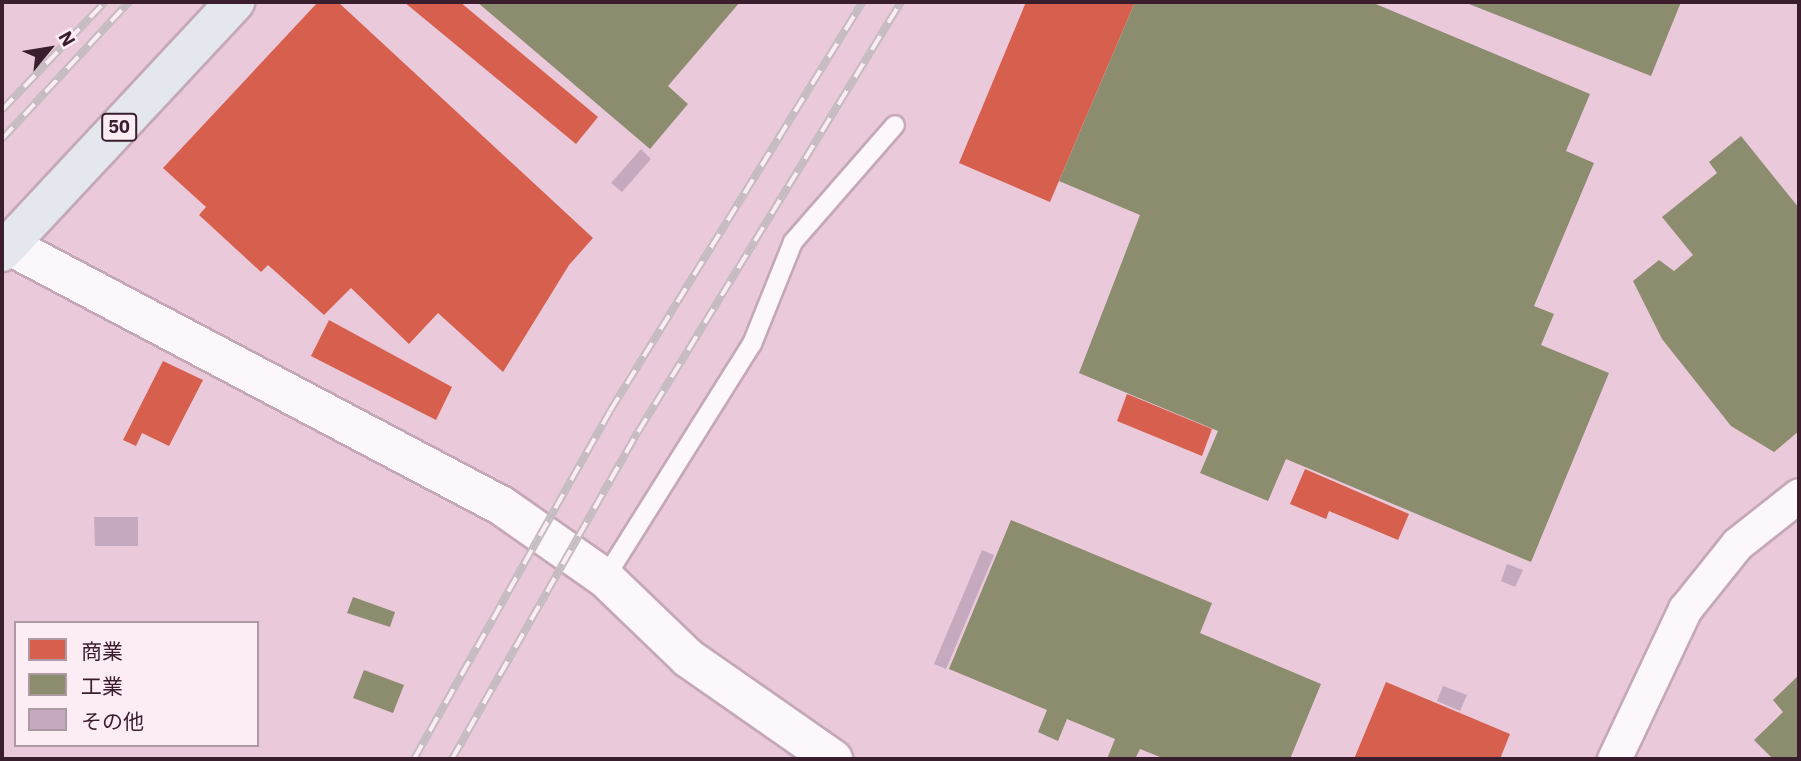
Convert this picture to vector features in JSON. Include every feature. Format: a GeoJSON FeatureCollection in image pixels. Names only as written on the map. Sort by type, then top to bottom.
{"type":"FeatureCollection","features":[{"type":"Feature","properties":{"kind":"main road","name":"50"},"geometry":{"type":"LineString","coordinates":[[5,248],[236,2]]}},
{"type":"Feature","properties":{"kind":"street"},"geometry":{"type":"LineString","coordinates":[[5,248],[502,506],[605,578],[688,658],[833,759]]}},
{"type":"Feature","properties":{"kind":"street"},"geometry":{"type":"LineString","coordinates":[[1614,759],[1685,609],[1737,544],[1799,495]]}},
{"type":"Feature","properties":{"kind":"lane"},"geometry":{"type":"LineString","coordinates":[[605,578],[752,344],[793,242],[895,125]]}},
{"type":"Feature","properties":{"kind":"building: 商業"},"geometry":{"type":"Polygon","coordinates":[[[318,2],[338,2],[593,238],[569,265],[503,372],[438,313],[409,344],[351,288],[324,315],[268,265],[261,272],[199,215],[206,207],[163,168],[318,2]]]}},
{"type":"Feature","properties":{"kind":"building: 商業"},"geometry":{"type":"Polygon","coordinates":[[[404,2],[460,2],[598,117],[576,144],[404,2]]]}},
{"type":"Feature","properties":{"kind":"building: 商業"},"geometry":{"type":"Polygon","coordinates":[[[1026,2],[1135,2],[1050,202],[959,163],[1026,2]]]}},
{"type":"Feature","properties":{"kind":"building: 商業"},"geometry":{"type":"Polygon","coordinates":[[[329,320],[452,387],[436,420],[311,356],[329,320]]]}},
{"type":"Feature","properties":{"kind":"building: 商業"},"geometry":{"type":"Polygon","coordinates":[[[163,361],[203,380],[169,446],[142,433],[136,446],[123,440],[163,361]]]}},
{"type":"Feature","properties":{"kind":"building: 商業"},"geometry":{"type":"Polygon","coordinates":[[[1127,394],[1212,429],[1202,456],[1117,421],[1127,394]]]}},
{"type":"Feature","properties":{"kind":"building: 商業"},"geometry":{"type":"Polygon","coordinates":[[[1305,469],[1409,514],[1398,540],[1329,511],[1326,519],[1290,504],[1305,469]]]}},
{"type":"Feature","properties":{"kind":"building: 商業"},"geometry":{"type":"Polygon","coordinates":[[[1386,682],[1510,734],[1500,759],[1354,759],[1386,682]]]}},
{"type":"Feature","properties":{"kind":"building: 工業"},"geometry":{"type":"Polygon","coordinates":[[[477,2],[740,2],[668,86],[688,104],[650,149],[477,2]]]}},
{"type":"Feature","properties":{"kind":"building: 工業"},"geometry":{"type":"Polygon","coordinates":[[[1135,2],[1371,2],[1590,94],[1566,151],[1594,163],[1534,306],[1554,314],[1541,345],[1609,373],[1531,562],[1286,459],[1268,501],[1200,473],[1218,431],[1079,373],[1140,215],[1059,181],[1135,2]]]}},
{"type":"Feature","properties":{"kind":"building: 工業"},"geometry":{"type":"Polygon","coordinates":[[[1464,2],[1681,2],[1651,76],[1464,2]]]}},
{"type":"Feature","properties":{"kind":"building: 工業"},"geometry":{"type":"Polygon","coordinates":[[[1741,136],[1799,208],[1799,431],[1774,452],[1731,426],[1662,339],[1633,281],[1659,260],[1674,271],[1693,255],[1662,217],[1717,173],[1709,162],[1741,136]]]}},
{"type":"Feature","properties":{"kind":"building: 工業"},"geometry":{"type":"Polygon","coordinates":[[[1011,520],[1212,603],[1200,633],[1321,684],[1290,759],[1165,759],[1140,749],[1135,759],[1107,759],[1115,739],[1067,719],[1058,741],[1038,732],[1047,710],[949,669],[1011,520]]]}},
{"type":"Feature","properties":{"kind":"building: 工業"},"geometry":{"type":"Polygon","coordinates":[[[353,597],[395,612],[390,627],[347,613],[353,597]]]}},
{"type":"Feature","properties":{"kind":"building: 工業"},"geometry":{"type":"Polygon","coordinates":[[[364,670],[404,685],[393,713],[353,698],[364,670]]]}},
{"type":"Feature","properties":{"kind":"building: 工業"},"geometry":{"type":"Polygon","coordinates":[[[1799,675],[1799,759],[1773,759],[1754,740],[1783,712],[1773,700],[1799,675]]]}},
{"type":"Feature","properties":{"kind":"building: その他"},"geometry":{"type":"Polygon","coordinates":[[[641,149],[651,159],[622,192],[611,183],[641,149]]]}},
{"type":"Feature","properties":{"kind":"building: その他"},"geometry":{"type":"Polygon","coordinates":[[[94,517],[138,517],[138,546],[95,546],[94,517]]]}},
{"type":"Feature","properties":{"kind":"building: その他"},"geometry":{"type":"Polygon","coordinates":[[[982,550],[994,555],[946,669],[934,664],[982,550]]]}},
{"type":"Feature","properties":{"kind":"building: その他"},"geometry":{"type":"Polygon","coordinates":[[[1507,564],[1523,570],[1515,587],[1501,581],[1507,564]]]}},
{"type":"Feature","properties":{"kind":"building: その他"},"geometry":{"type":"Polygon","coordinates":[[[1443,686],[1467,695],[1460,711],[1437,701],[1443,686]]]}},
{"type":"Feature","properties":{"kind":"railway"},"geometry":{"type":"LineString","coordinates":[[2,110],[105,2]]}},
{"type":"Feature","properties":{"kind":"railway"},"geometry":{"type":"LineString","coordinates":[[2,139],[129,2]]}},
{"type":"Feature","properties":{"kind":"railway"},"geometry":{"type":"LineString","coordinates":[[414,759],[610,411],[863,2]]}},
{"type":"Feature","properties":{"kind":"railway"},"geometry":{"type":"LineString","coordinates":[[452,759],[638,432],[901,2]]}}]}
